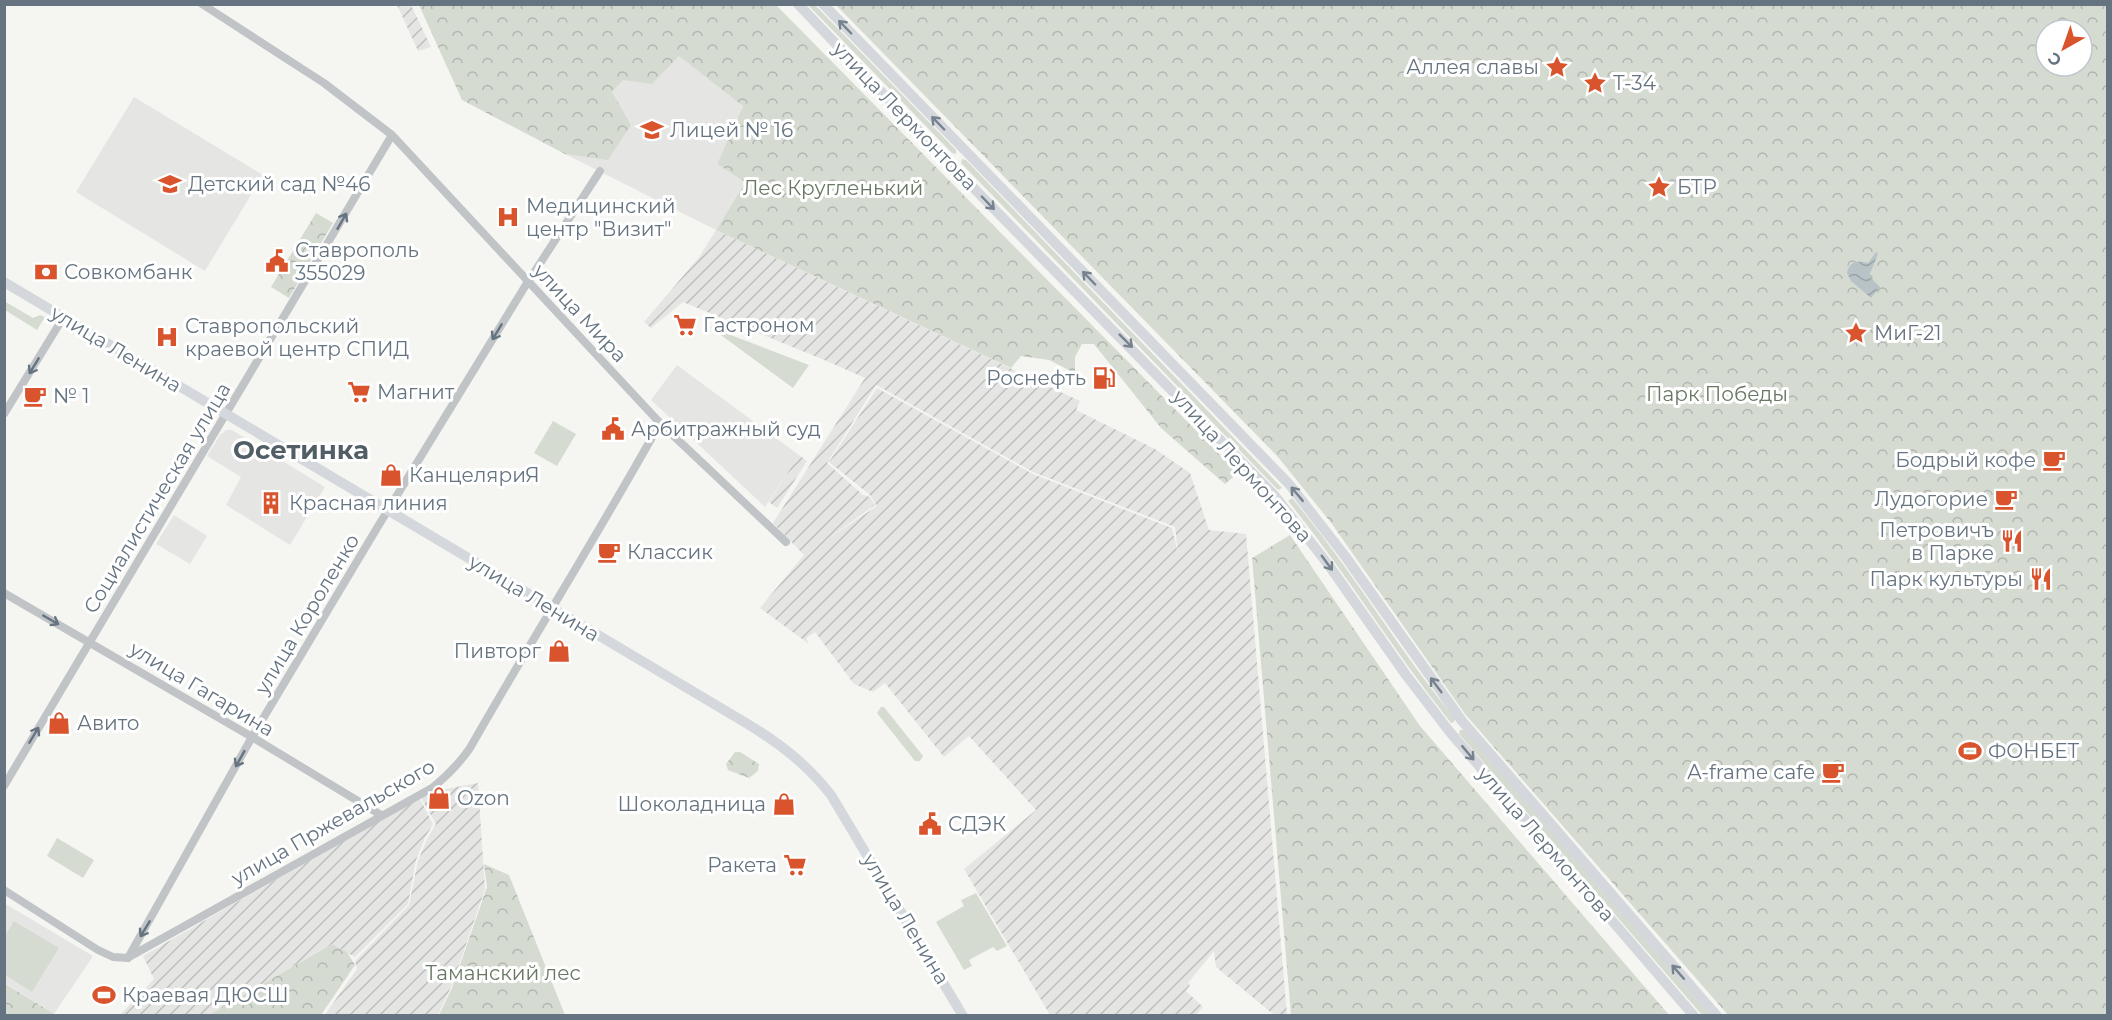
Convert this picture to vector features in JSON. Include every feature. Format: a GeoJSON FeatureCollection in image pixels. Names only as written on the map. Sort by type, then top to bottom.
{"type":"FeatureCollection","features":[{"type":"Feature","properties":{"kind":"main road","name":"улица Лермонтова"},"geometry":{"type":"LineString","coordinates":[[798,4],[951,165],[1275,496],[1330,567],[1406,675],[1449,731],[1694,1016]]}},
{"type":"Feature","properties":{"kind":"main road","name":"улица Лермонтова"},"geometry":{"type":"LineString","coordinates":[[824,4],[1289,484],[1345,556],[1462,720],[1717,1016]]}},
{"type":"Feature","properties":{"kind":"main road"},"geometry":{"type":"LineString","coordinates":[[951,165],[964,150]]}},
{"type":"Feature","properties":{"kind":"main road","name":"улица Ленина"},"geometry":{"type":"LineString","coordinates":[[4,282],[787,749],[803,763],[831,795],[963,1016]]}},
{"type":"Feature","properties":{"kind":"main road"},"geometry":{"type":"LineString","coordinates":[[1449,731],[1462,720]]}},
{"type":"Feature","properties":{"kind":"street","name":"улица Мира"},"geometry":{"type":"LineString","coordinates":[[202,4],[324,83],[392,135],[660,423],[786,542]]}},
{"type":"Feature","properties":{"kind":"street","name":"Социалистическая улица"},"geometry":{"type":"LineString","coordinates":[[4,786],[392,135]]}},
{"type":"Feature","properties":{"kind":"street","name":"улица Короленко"},"geometry":{"type":"LineString","coordinates":[[128,958],[252,737],[528,282],[600,171]]}},
{"type":"Feature","properties":{"kind":"street"},"geometry":{"type":"LineString","coordinates":[[4,414],[63,318]]}},
{"type":"Feature","properties":{"kind":"street","name":"улица Пржевальского"},"geometry":{"type":"LineString","coordinates":[[128,958],[432,788],[460,763],[610,512],[660,423]]}},
{"type":"Feature","properties":{"kind":"street","name":"улица Гагарина"},"geometry":{"type":"LineString","coordinates":[[4,593],[381,815]]}},
{"type":"Feature","properties":{"kind":"street"},"geometry":{"type":"LineString","coordinates":[[4,890],[98,950],[113,957],[128,958]]}},
{"type":"Feature","properties":{"kind":"shaded area"},"geometry":{"type":"Polygon","coordinates":[[[397,5],[411,5],[431,47],[418,51],[397,5]]]}},
{"type":"Feature","properties":{"kind":"shaded area","name":"Лицей № 16"},"geometry":{"type":"Polygon","coordinates":[[[649,22],[743,106],[717,164],[745,181],[716,230],[565,154],[585,90],[649,22]]]}},
{"type":"Feature","properties":{"kind":"shaded area","name":"Детский сад №46"},"geometry":{"type":"Polygon","coordinates":[[[134,97],[263,175],[205,271],[76,192],[134,97]]]}},
{"type":"Feature","properties":{"kind":"shaded area"},"geometry":{"type":"Polygon","coordinates":[[[716,230],[1080,401],[1076,410],[1155,449],[1190,473],[1209,530],[1246,534],[1287,1015],[1274,1015],[1216,967],[1214,951],[1188,983],[1190,985],[1186,991],[1203,1007],[1196,1015],[1050,1015],[964,869],[1036,810],[969,736],[944,757],[885,683],[873,692],[854,684],[815,632],[806,638],[809,644],[760,608],[804,555],[773,523],[865,378],[683,302],[651,328],[644,322],[700,256],[716,230]],[[876,385],[827,463],[863,495],[870,497],[875,505],[822,543],[877,506],[870,495],[829,462],[877,388],[1033,474],[1172,528],[1178,553],[1175,527],[1033,472],[876,385]]]}},
{"type":"Feature","properties":{"kind":"shaded area"},"geometry":{"type":"Polygon","coordinates":[[[677,365],[799,455],[765,507],[651,400],[677,365]]]}},
{"type":"Feature","properties":{"kind":"shaded area"},"geometry":{"type":"Polygon","coordinates":[[[226,430],[232,430],[325,487],[290,545],[226,505],[241,477],[207,456],[220,435],[226,430]]]}},
{"type":"Feature","properties":{"kind":"shaded area"},"geometry":{"type":"Polygon","coordinates":[[[799,455],[807,461],[777,508],[769,502],[799,455]]]}},
{"type":"Feature","properties":{"kind":"shaded area"},"geometry":{"type":"Polygon","coordinates":[[[174,515],[207,536],[190,564],[156,544],[174,515]]]}},
{"type":"Feature","properties":{"kind":"shaded area"},"geometry":{"type":"Polygon","coordinates":[[[478,783],[485,889],[453,983],[438,1015],[324,1016],[357,969],[355,961],[409,905],[418,861],[436,824],[421,798],[435,791],[478,783]]]}},
{"type":"Feature","properties":{"kind":"shaded area"},"geometry":{"type":"Polygon","coordinates":[[[420,799],[433,824],[416,860],[408,904],[355,957],[332,944],[209,1015],[119,1016],[154,979],[143,956],[420,799]]]}},
{"type":"Feature","properties":{"kind":"shaded area"},"geometry":{"type":"Polygon","coordinates":[[[4,903],[93,956],[54,1014],[5,983],[4,903]]]}},
{"type":"Feature","properties":{"kind":"green space","name":"Лес Кругленький"},"geometry":{"type":"Polygon","coordinates":[[[419,5],[776,5],[1238,473],[1225,484],[1161,428],[1094,344],[1082,344],[1075,357],[1075,373],[1049,360],[1021,356],[1011,368],[716,230],[745,182],[717,164],[743,106],[679,56],[652,84],[623,80],[612,92],[631,125],[608,160],[565,154],[462,100],[419,5]]]}},
{"type":"Feature","properties":{"kind":"green space"},"geometry":{"type":"Polygon","coordinates":[[[808,5],[815,5],[956,150],[956,154],[952,153],[808,5]]]}},
{"type":"Feature","properties":{"kind":"green space","name":"Парк Победы"},"geometry":{"type":"Polygon","coordinates":[[[836,5],[2107,5],[2107,1015],[1728,1015],[1465,714],[1332,524],[1278,457],[836,5]]]}},
{"type":"Feature","properties":{"kind":"green space"},"geometry":{"type":"Polygon","coordinates":[[[962,159],[966,160],[1282,488],[1278,490],[961,163],[962,159]]]}},
{"type":"Feature","properties":{"kind":"green space"},"geometry":{"type":"Polygon","coordinates":[[[316,213],[333,223],[289,298],[271,287],[316,213]]]}},
{"type":"Feature","properties":{"kind":"green space"},"geometry":{"type":"Polygon","coordinates":[[[4,301],[33,318],[40,315],[45,317],[37,330],[5,310],[4,301]]]}},
{"type":"Feature","properties":{"kind":"green space"},"geometry":{"type":"Polygon","coordinates":[[[710,327],[809,365],[793,388],[710,327]]]}},
{"type":"Feature","properties":{"kind":"green space"},"geometry":{"type":"Polygon","coordinates":[[[553,421],[576,434],[557,466],[534,453],[553,421]]]}},
{"type":"Feature","properties":{"kind":"green space"},"geometry":{"type":"Polygon","coordinates":[[[1292,498],[1455,719],[1454,722],[1451,723],[1430,696],[1288,501],[1292,498]]]}},
{"type":"Feature","properties":{"kind":"green space"},"geometry":{"type":"Polygon","coordinates":[[[1290,535],[1420,726],[1669,1015],[1291,1015],[1252,558],[1290,535]]]}},
{"type":"Feature","properties":{"kind":"green space"},"geometry":{"type":"Polygon","coordinates":[[[881,707],[884,707],[923,756],[920,761],[915,761],[877,713],[881,707]]]}},
{"type":"Feature","properties":{"kind":"green space"},"geometry":{"type":"Polygon","coordinates":[[[1460,730],[1464,730],[1710,1015],[1702,1015],[1459,734],[1460,730]]]}},
{"type":"Feature","properties":{"kind":"green space"},"geometry":{"type":"Polygon","coordinates":[[[735,752],[740,752],[759,764],[758,771],[749,778],[728,770],[726,764],[735,752]]]}},
{"type":"Feature","properties":{"kind":"green space"},"geometry":{"type":"Polygon","coordinates":[[[57,838],[94,860],[83,878],[47,856],[57,838]]]}},
{"type":"Feature","properties":{"kind":"green space","name":"Таманский лес"},"geometry":{"type":"Polygon","coordinates":[[[484,864],[509,875],[565,1015],[439,1015],[452,988],[487,887],[484,864]]]}},
{"type":"Feature","properties":{"kind":"green space"},"geometry":{"type":"Polygon","coordinates":[[[976,893],[1007,946],[997,951],[993,947],[969,960],[972,966],[964,970],[936,922],[964,906],[961,900],[976,893]]]}},
{"type":"Feature","properties":{"kind":"green space"},"geometry":{"type":"Polygon","coordinates":[[[14,921],[59,948],[32,992],[5,975],[5,936],[14,921]]]}},
{"type":"Feature","properties":{"kind":"green space"},"geometry":{"type":"Polygon","coordinates":[[[332,944],[347,952],[355,965],[321,1015],[209,1015],[332,944]]]}},
{"type":"Feature","properties":{"kind":"green space"},"geometry":{"type":"Polygon","coordinates":[[[4,983],[54,1014],[5,1015],[4,983]]]}},
{"type":"Feature","properties":{"kind":"water"},"geometry":{"type":"Polygon","coordinates":[[[1876,252],[1878,254],[1869,276],[1880,287],[1871,298],[1851,281],[1847,273],[1852,264],[1868,263],[1876,252]]]}},
{"type":"Feature","properties":{"kind":"place","name":"Аллея славы"},"geometry":{"type":"Point","coordinates":[1557,67]}},
{"type":"Feature","properties":{"kind":"place","name":"Т-34"},"geometry":{"type":"Point","coordinates":[1595,83]}},
{"type":"Feature","properties":{"kind":"place","name":"Лицей № 16"},"geometry":{"type":"Point","coordinates":[652,130]}},
{"type":"Feature","properties":{"kind":"place","name":"Детский сад №46"},"geometry":{"type":"Point","coordinates":[170,184]}},
{"type":"Feature","properties":{"kind":"place","name":"БТР"},"geometry":{"type":"Point","coordinates":[1659,187]}},
{"type":"Feature","properties":{"kind":"place","name":"Медицинский центр \"Визит\""},"geometry":{"type":"Point","coordinates":[508,217]}},
{"type":"Feature","properties":{"kind":"place","name":"Ставрополь 355029"},"geometry":{"type":"Point","coordinates":[277,261]}},
{"type":"Feature","properties":{"kind":"place","name":"Совкомбанк"},"geometry":{"type":"Point","coordinates":[46,272]}},
{"type":"Feature","properties":{"kind":"place","name":"Гастроном"},"geometry":{"type":"Point","coordinates":[685,325]}},
{"type":"Feature","properties":{"kind":"place","name":"МиГ-21"},"geometry":{"type":"Point","coordinates":[1856,333]}},
{"type":"Feature","properties":{"kind":"place","name":"Ставропольский краевой центр СПИД"},"geometry":{"type":"Point","coordinates":[167,337]}},
{"type":"Feature","properties":{"kind":"place","name":"Роснефть"},"geometry":{"type":"Point","coordinates":[1104,378]}},
{"type":"Feature","properties":{"kind":"place","name":"Магнит"},"geometry":{"type":"Point","coordinates":[359,392]}},
{"type":"Feature","properties":{"kind":"place","name":"№ 1"},"geometry":{"type":"Point","coordinates":[35,396]}},
{"type":"Feature","properties":{"kind":"place","name":"Арбитражный суд"},"geometry":{"type":"Point","coordinates":[613,429]}},
{"type":"Feature","properties":{"kind":"place","name":"Бодрый кофе"},"geometry":{"type":"Point","coordinates":[2054,460]}},
{"type":"Feature","properties":{"kind":"place","name":"КанцеляриЯ"},"geometry":{"type":"Point","coordinates":[391,475]}},
{"type":"Feature","properties":{"kind":"place","name":"Лудогорие"},"geometry":{"type":"Point","coordinates":[2006,499]}},
{"type":"Feature","properties":{"kind":"place","name":"Красная линия"},"geometry":{"type":"Point","coordinates":[271,503]}},
{"type":"Feature","properties":{"kind":"place","name":"Петровичъ в Парке"},"geometry":{"type":"Point","coordinates":[2012,541]}},
{"type":"Feature","properties":{"kind":"place","name":"Классик"},"geometry":{"type":"Point","coordinates":[609,552]}},
{"type":"Feature","properties":{"kind":"place","name":"Парк культуры"},"geometry":{"type":"Point","coordinates":[2041,579]}},
{"type":"Feature","properties":{"kind":"place","name":"Пивторг"},"geometry":{"type":"Point","coordinates":[559,651]}},
{"type":"Feature","properties":{"kind":"place","name":"Авито"},"geometry":{"type":"Point","coordinates":[59,723]}},
{"type":"Feature","properties":{"kind":"place","name":"ФОНБЕТ"},"geometry":{"type":"Point","coordinates":[1970,751]}},
{"type":"Feature","properties":{"kind":"place","name":"A-frame cafe"},"geometry":{"type":"Point","coordinates":[1833,772]}},
{"type":"Feature","properties":{"kind":"place","name":"Ozon"},"geometry":{"type":"Point","coordinates":[439,798]}},
{"type":"Feature","properties":{"kind":"place","name":"Шоколадница"},"geometry":{"type":"Point","coordinates":[784,804]}},
{"type":"Feature","properties":{"kind":"place","name":"СДЭК"},"geometry":{"type":"Point","coordinates":[930,824]}},
{"type":"Feature","properties":{"kind":"place","name":"Ракета"},"geometry":{"type":"Point","coordinates":[795,865]}},
{"type":"Feature","properties":{"kind":"place","name":"Краевая ДЮСШ"},"geometry":{"type":"Point","coordinates":[104,995]}},
{"type":"Feature","properties":{"kind":"district","name":"Осетинка"},"geometry":{"type":"Point","coordinates":[301,450]}}]}
